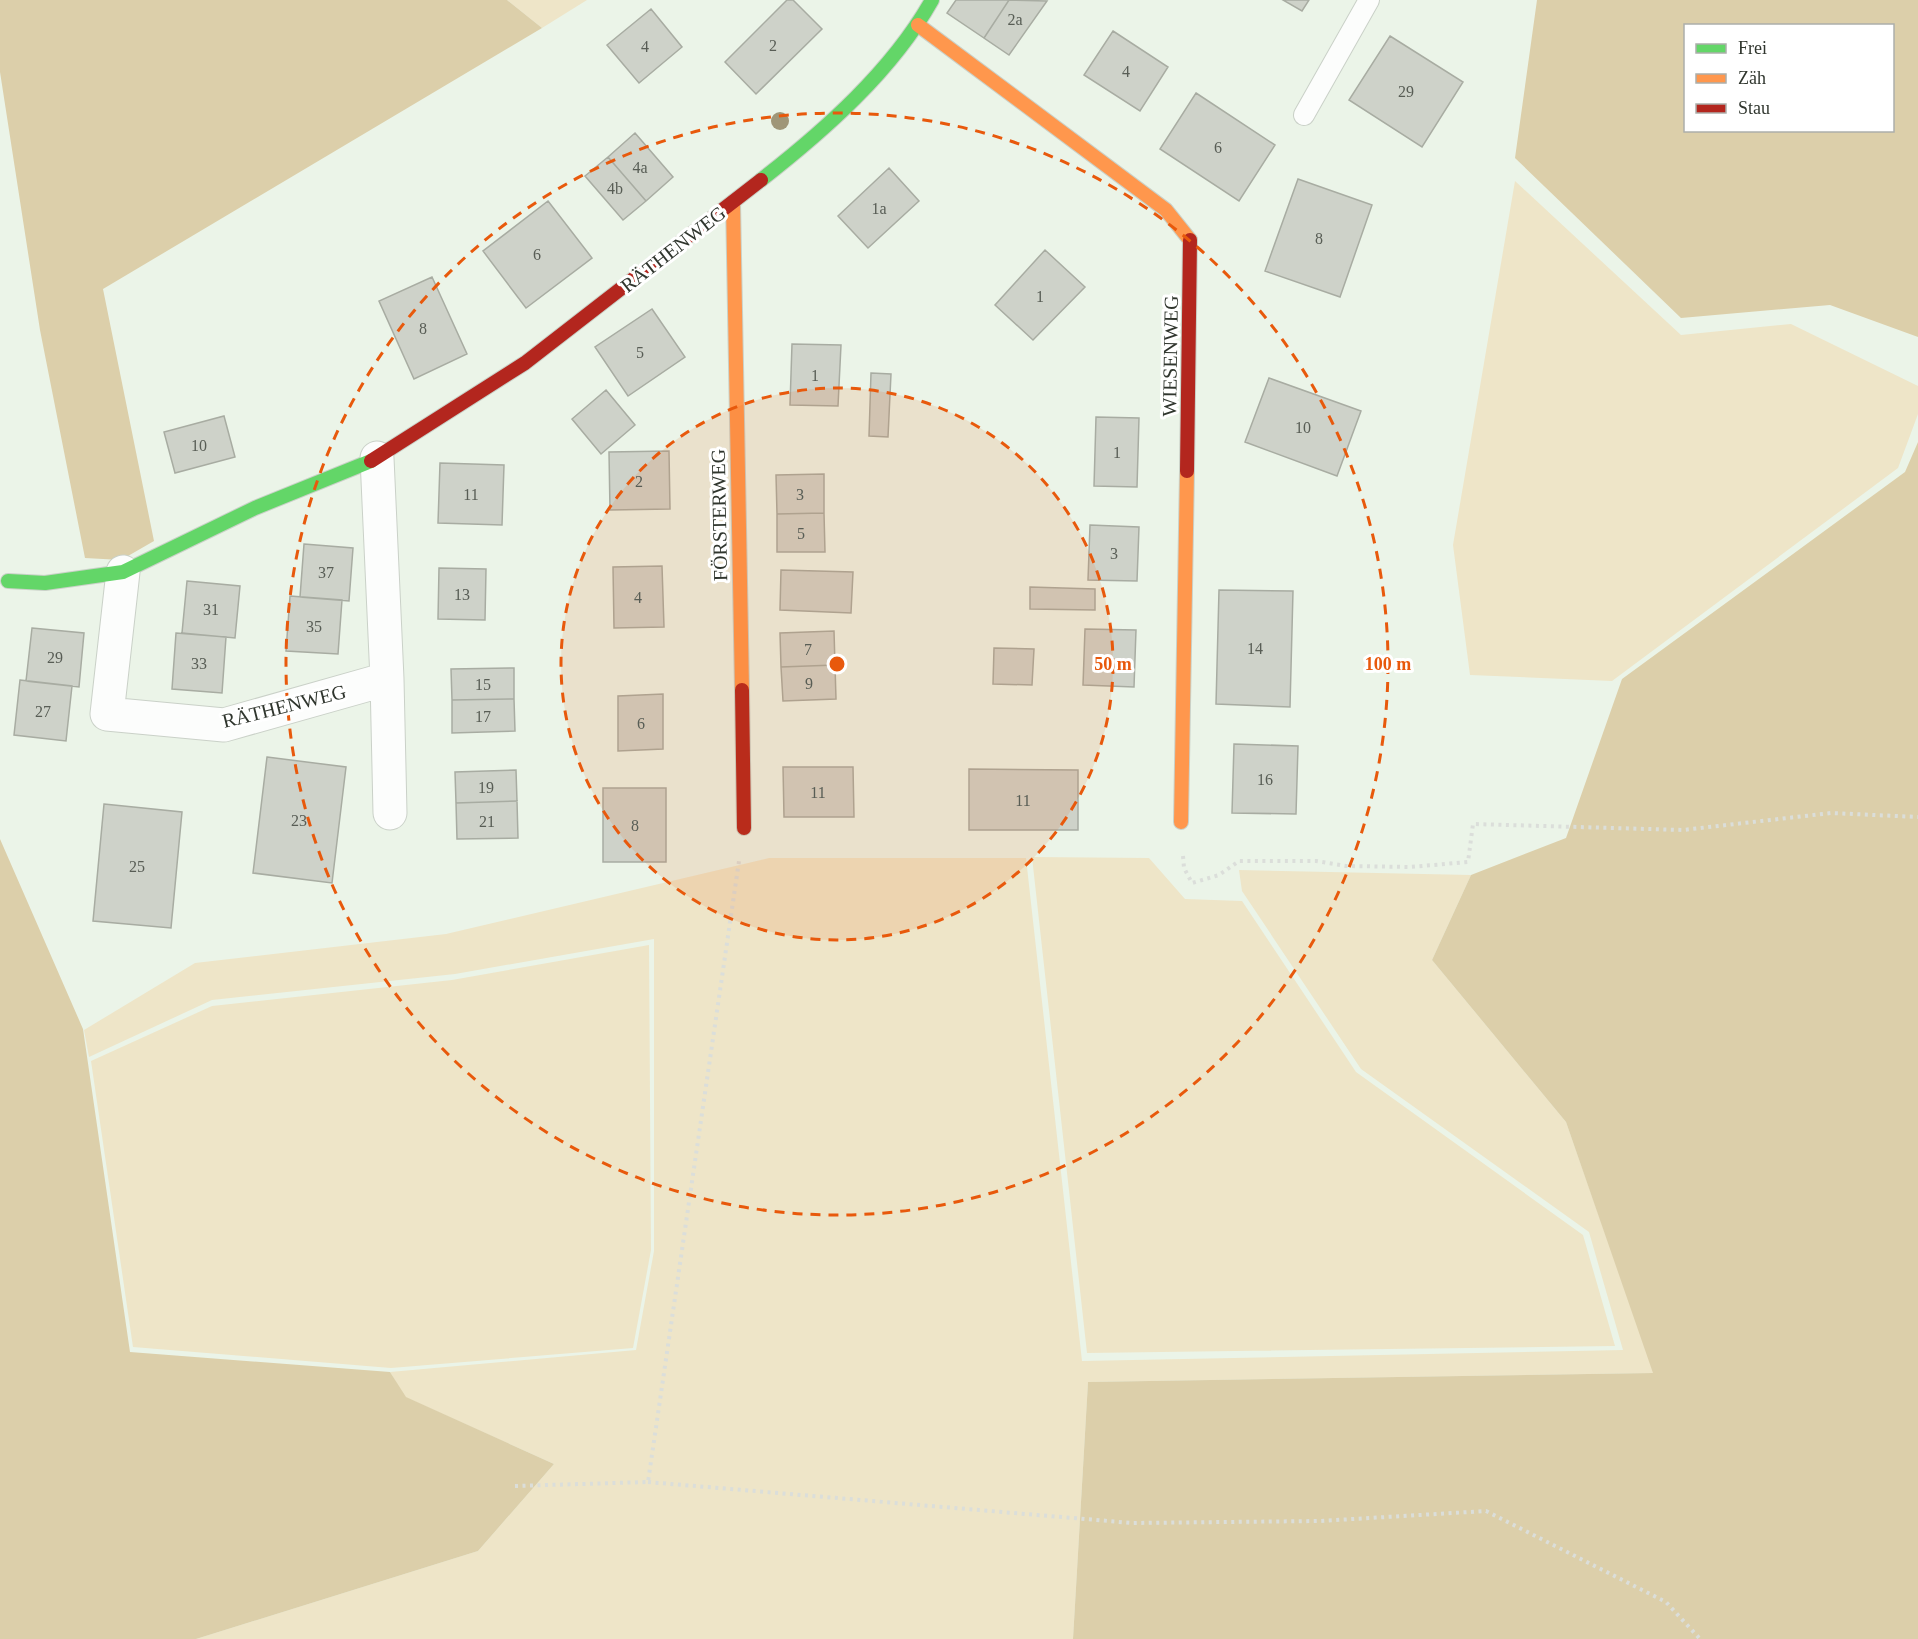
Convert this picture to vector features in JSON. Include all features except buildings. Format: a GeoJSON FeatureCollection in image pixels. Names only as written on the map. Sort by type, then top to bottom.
{"type":"FeatureCollection","features":[{"type":"Feature","properties":{"kind":"street","name":"RÄTHENWEG"},"geometry":{"type":"LineString","coordinates":[[4,583],[45,583],[123,572],[255,508],[377,458],[525,363],[797,152],[862,92],[918,25],[932,0]]}},
{"type":"Feature","properties":{"kind":"street","name":"WIESENWEG"},"geometry":{"type":"LineString","coordinates":[[918,25],[1166,210],[1191,242],[1181,822]]}},
{"type":"Feature","properties":{"kind":"street","name":"FÖRSTERWEG"},"geometry":{"type":"LineString","coordinates":[[734,202],[744,828]]}},
{"type":"Feature","properties":{"kind":"street"},"geometry":{"type":"LineString","coordinates":[[377,458],[387,679],[390,813]]}},
{"type":"Feature","properties":{"kind":"street","name":"RÄTHENWEG"},"geometry":{"type":"LineString","coordinates":[[123,572],[107,714],[224,725],[387,679]]}},
{"type":"Feature","properties":{"kind":"lane"},"geometry":{"type":"LineString","coordinates":[[1304,115],[1369,0]]}},
{"type":"Feature","properties":{"kind":"path"},"geometry":{"type":"LineString","coordinates":[[1181,822],[1184,868],[1192,883],[1219,875],[1239,861],[1316,861],[1346,866],[1410,867],[1468,862],[1473,824],[1683,830],[1831,813],[1918,817]]}},
{"type":"Feature","properties":{"kind":"path"},"geometry":{"type":"LineString","coordinates":[[648,1482],[744,828]]}},
{"type":"Feature","properties":{"kind":"path"},"geometry":{"type":"LineString","coordinates":[[515,1486],[648,1482],[1132,1523],[1320,1521],[1486,1511],[1666,1602],[1700,1639]]}},
{"type":"Feature","properties":{"kind":"shaded area"},"geometry":{"type":"Polygon","coordinates":[[[0,0],[507,0],[542,28],[103,289],[154,541],[121,560],[85,558],[40,330],[0,72],[0,0]]]}},
{"type":"Feature","properties":{"kind":"shaded area"},"geometry":{"type":"Polygon","coordinates":[[[507,0],[587,0],[542,28],[507,0]]]}},
{"type":"Feature","properties":{"kind":"shaded area"},"geometry":{"type":"Polygon","coordinates":[[[1537,0],[1918,0],[1918,337],[1830,305],[1681,318],[1515,158],[1537,0]]]}},
{"type":"Feature","properties":{"kind":"shaded area"},"geometry":{"type":"Polygon","coordinates":[[[1515,181],[1681,335],[1791,324],[1918,386],[1918,414],[1898,468],[1612,681],[1470,675],[1453,545],[1515,181]]]}},
{"type":"Feature","properties":{"kind":"shaded area"},"geometry":{"type":"Polygon","coordinates":[[[1918,442],[1918,1639],[1073,1639],[1088,1382],[1653,1373],[1566,1122],[1432,960],[1471,875],[1566,838],[1622,679],[1905,472],[1918,442]]]}},
{"type":"Feature","properties":{"kind":"shaded area"},"geometry":{"type":"Polygon","coordinates":[[[0,839],[83,1029],[130,1352],[390,1372],[406,1397],[554,1464],[478,1551],[196,1639],[0,1639],[0,839]]]}},
{"type":"Feature","properties":{"kind":"shaded area"},"geometry":{"type":"Polygon","coordinates":[[[1032,857],[1149,858],[1185,899],[1242,901],[1356,1072],[1583,1235],[1615,1346],[1087,1353],[1032,857]]]}},
{"type":"Feature","properties":{"kind":"shaded area"},"geometry":{"type":"Polygon","coordinates":[[[769,858],[1026,858],[1082,1361],[1623,1350],[1589,1232],[1361,1069],[1242,891],[1239,870],[1471,875],[1432,960],[1566,1122],[1654,1373],[1088,1382],[1073,1639],[196,1639],[478,1551],[554,1464],[405,1397],[390,1372],[636,1350],[654,1251],[654,939],[455,974],[212,1000],[89,1057],[84,1030],[195,963],[446,934],[769,858]]]}},
{"type":"Feature","properties":{"kind":"shaded area"},"geometry":{"type":"Polygon","coordinates":[[[649,945],[651,1250],[633,1348],[391,1368],[133,1347],[91,1061],[212,1006],[452,980],[649,945]]]}},
{"type":"Feature","properties":{"kind":"traffic: fast"},"geometry":{"type":"LineString","coordinates":[[761,180],[809,141],[856,98],[897,51],[932,0]]}},
{"type":"Feature","properties":{"kind":"traffic: fast"},"geometry":{"type":"LineString","coordinates":[[8,581],[45,583],[123,572],[255,508],[371,461]]}},
{"type":"Feature","properties":{"kind":"traffic: slow"},"geometry":{"type":"LineString","coordinates":[[918,25],[1166,210],[1190,240]]}},
{"type":"Feature","properties":{"kind":"traffic: slow"},"geometry":{"type":"LineString","coordinates":[[733,202],[742,690]]}},
{"type":"Feature","properties":{"kind":"traffic: slow"},"geometry":{"type":"LineString","coordinates":[[1181,822],[1187,471]]}},
{"type":"Feature","properties":{"kind":"traffic: jam"},"geometry":{"type":"LineString","coordinates":[[371,461],[525,363],[761,180]]}},
{"type":"Feature","properties":{"kind":"traffic: jam"},"geometry":{"type":"LineString","coordinates":[[1187,471],[1190,240]]}},
{"type":"Feature","properties":{"kind":"traffic: jam"},"geometry":{"type":"LineString","coordinates":[[742,690],[744,828]]}}]}
